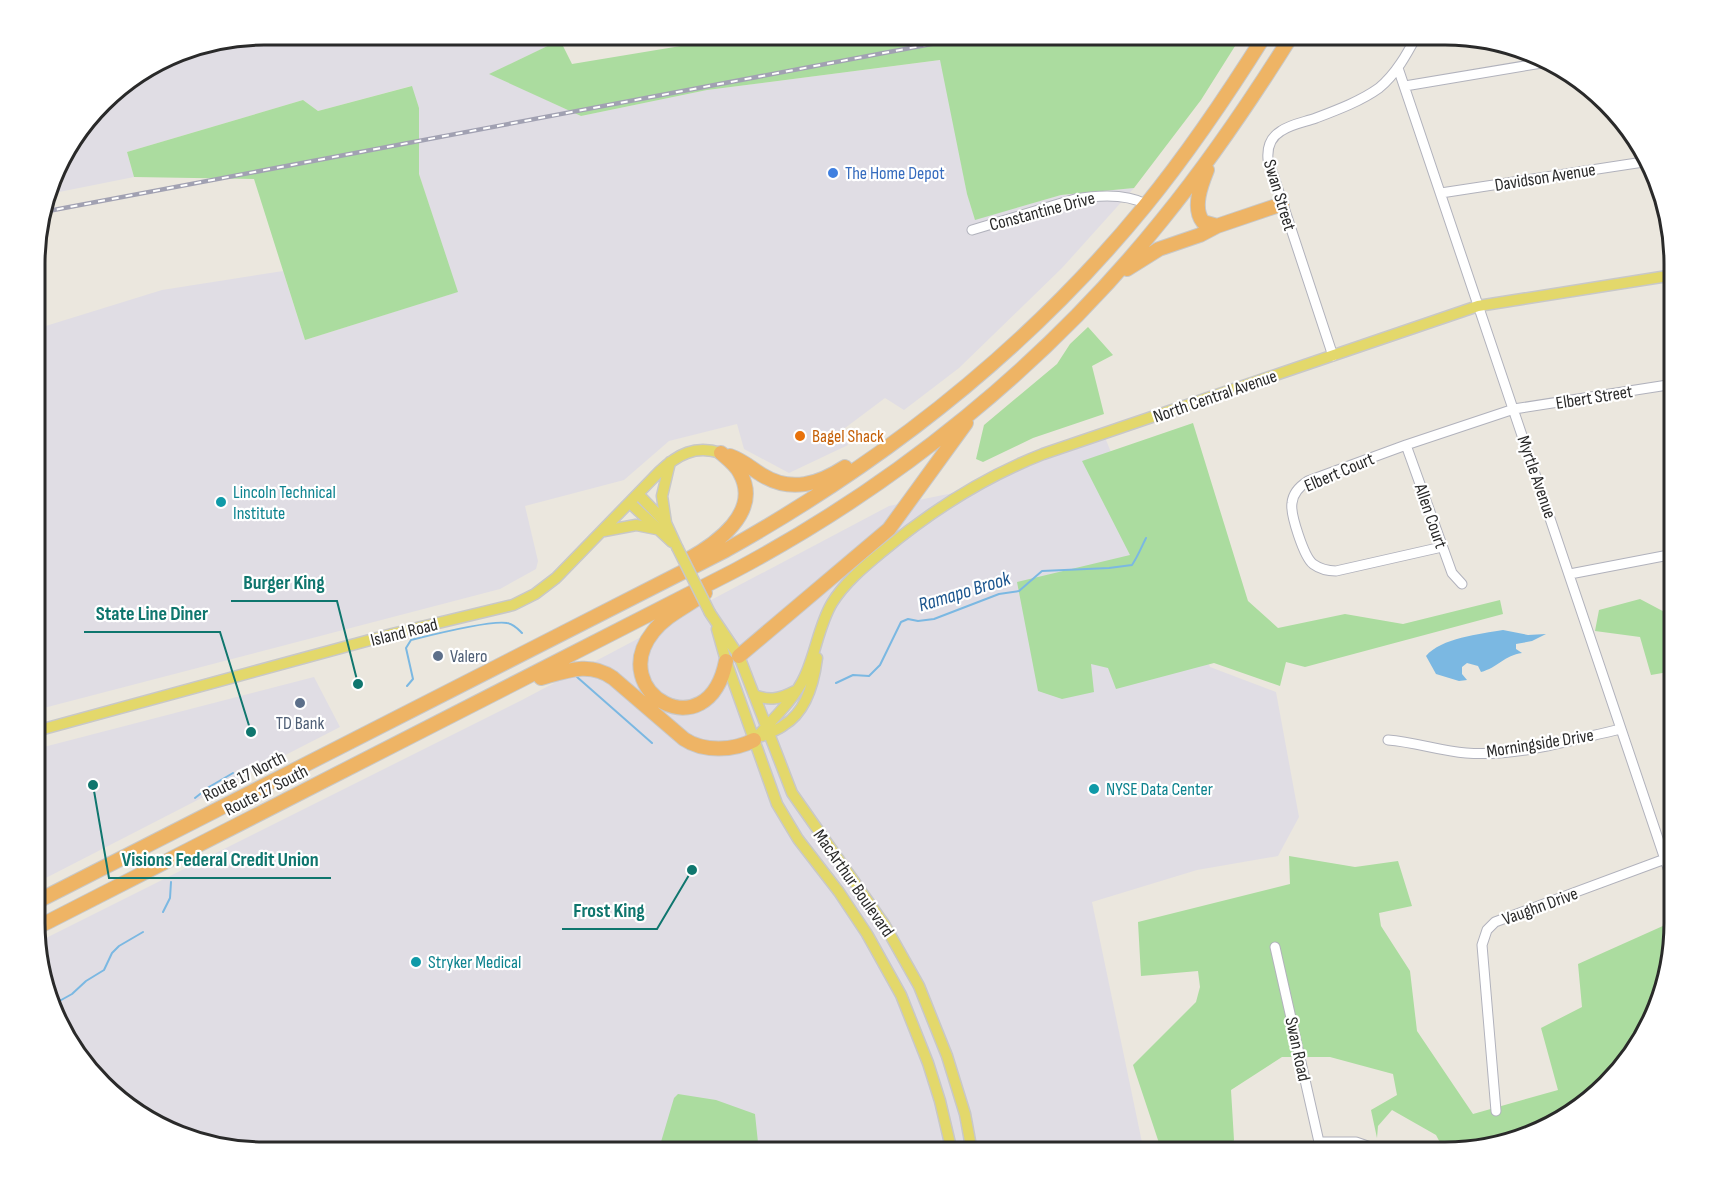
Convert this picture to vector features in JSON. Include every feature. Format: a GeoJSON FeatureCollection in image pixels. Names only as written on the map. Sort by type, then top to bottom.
{"type":"FeatureCollection","features":[{"type":"Feature","properties":{"kind":"highway"},"geometry":{"type":"LineString","coordinates":[[609,611],[753,535],[811,500],[936,412],[1004,354],[1088,271],[1146,204],[1221,104],[1259,45]]}},
{"type":"Feature","properties":{"kind":"highway"},"geometry":{"type":"LineString","coordinates":[[513,686],[786,542],[861,495],[925,449],[978,406],[1046,346],[1108,283],[1161,222],[1240,117],[1286,45]]}},
{"type":"Feature","properties":{"kind":"highway"},"geometry":{"type":"LineString","coordinates":[[1215,151],[1201,185],[1198,210],[1203,222],[1217,226]]}},
{"type":"Feature","properties":{"kind":"highway"},"geometry":{"type":"LineString","coordinates":[[1108,283],[1139,260],[1159,249],[1282,204]]}},
{"type":"Feature","properties":{"kind":"highway"},"geometry":{"type":"LineString","coordinates":[[734,571],[690,605],[657,626],[645,643],[640,664],[643,678],[651,694],[667,704],[685,707],[697,705],[712,695],[733,659],[889,529],[978,406]]}},
{"type":"Feature","properties":{"kind":"highway"},"geometry":{"type":"LineString","coordinates":[[721,453],[736,458],[769,479],[789,485],[819,482],[855,460],[865,464]]}},
{"type":"Feature","properties":{"kind":"highway"},"geometry":{"type":"LineString","coordinates":[[609,611],[667,571],[711,546],[738,519],[745,499],[744,482],[736,468],[721,453]]}},
{"type":"Feature","properties":{"kind":"highway","name":"Route 17 North"},"geometry":{"type":"LineString","coordinates":[[45,897],[609,611]]}},
{"type":"Feature","properties":{"kind":"highway"},"geometry":{"type":"LineString","coordinates":[[513,686],[571,670],[594,669],[613,678],[692,744],[708,748],[722,748],[754,740]]}},
{"type":"Feature","properties":{"kind":"highway","name":"Route 17 South"},"geometry":{"type":"LineString","coordinates":[[45,923],[513,686]]}},
{"type":"Feature","properties":{"kind":"main road","name":"North Central Avenue"},"geometry":{"type":"LineString","coordinates":[[754,740],[768,729],[798,689],[807,672],[833,602],[856,574],[905,533],[987,479],[1043,454],[1478,306],[1664,277]]}},
{"type":"Feature","properties":{"kind":"main road","name":"Island Road"},"geometry":{"type":"LineString","coordinates":[[45,729],[392,634],[513,605],[550,584],[670,461],[683,453],[696,449],[721,453]]}},
{"type":"Feature","properties":{"kind":"main road"},"geometry":{"type":"LineString","coordinates":[[603,531],[636,525],[662,526],[663,489],[670,461]]}},
{"type":"Feature","properties":{"kind":"main road","name":"MacArthur Boulevard"},"geometry":{"type":"LineString","coordinates":[[638,494],[677,546],[733,659],[754,694],[796,801],[878,914],[919,986],[947,1056],[965,1114],[970,1142]]}},
{"type":"Feature","properties":{"kind":"main road","name":"MacArthur Boulevard"},"geometry":{"type":"LineString","coordinates":[[630,503],[662,526]]}},
{"type":"Feature","properties":{"kind":"main road","name":"North Central Avenue"},"geometry":{"type":"LineString","coordinates":[[768,729],[785,725],[807,698],[814,675],[820,634]]}},
{"type":"Feature","properties":{"kind":"main road","name":"MacArthur Boulevard"},"geometry":{"type":"LineString","coordinates":[[733,659],[754,740],[773,794],[783,815],[867,934],[901,995],[928,1063],[950,1142]]}},
{"type":"Feature","properties":{"kind":"main road"},"geometry":{"type":"LineString","coordinates":[[754,694],[767,699],[776,699],[798,689]]}},
{"type":"Feature","properties":{"kind":"street","name":"Swan Street"},"geometry":{"type":"LineString","coordinates":[[1333,356],[1282,204],[1267,151],[1275,136],[1289,127],[1367,96],[1398,68],[1411,45]]}},
{"type":"Feature","properties":{"kind":"street"},"geometry":{"type":"LineString","coordinates":[[1404,86],[1535,65]]}},
{"type":"Feature","properties":{"kind":"street","name":"Myrtle Avenue"},"geometry":{"type":"LineString","coordinates":[[1398,68],[1664,856]]}},
{"type":"Feature","properties":{"kind":"street","name":"Davidson Avenue"},"geometry":{"type":"LineString","coordinates":[[1441,194],[1639,163]]}},
{"type":"Feature","properties":{"kind":"street","name":"Constantine Drive"},"geometry":{"type":"LineString","coordinates":[[972,230],[1075,198],[1118,196],[1146,204]]}},
{"type":"Feature","properties":{"kind":"street","name":"Elbert Street"},"geometry":{"type":"LineString","coordinates":[[1514,409],[1664,386]]}},
{"type":"Feature","properties":{"kind":"street","name":"Elbert Court"},"geometry":{"type":"LineString","coordinates":[[1442,547],[1336,571],[1320,568],[1306,556],[1292,502],[1298,488],[1308,481],[1514,409]]}},
{"type":"Feature","properties":{"kind":"street","name":"Allen Court"},"geometry":{"type":"LineString","coordinates":[[1406,445],[1452,573],[1462,584]]}},
{"type":"Feature","properties":{"kind":"street"},"geometry":{"type":"LineString","coordinates":[[1570,574],[1664,556]]}},
{"type":"Feature","properties":{"kind":"street","name":"Morningside Drive"},"geometry":{"type":"LineString","coordinates":[[1388,740],[1412,742],[1465,753],[1497,753],[1622,729]]}},
{"type":"Feature","properties":{"kind":"street","name":"Vaughn Drive"},"geometry":{"type":"LineString","coordinates":[[1496,1111],[1482,945],[1487,930],[1495,922],[1664,859]]}},
{"type":"Feature","properties":{"kind":"street","name":"Swan Road"},"geometry":{"type":"LineString","coordinates":[[1275,946],[1319,1142]]}},
{"type":"Feature","properties":{"kind":"street"},"geometry":{"type":"LineString","coordinates":[[1319,1142],[1356,1142]]}},
{"type":"Feature","properties":{"kind":"shaded area"},"geometry":{"type":"Polygon","coordinates":[[[250,45],[550,45],[490,74],[581,116],[707,90],[941,60],[967,193],[975,219],[1061,195],[1134,188],[1062,268],[959,368],[904,410],[885,398],[841,431],[848,445],[789,473],[744,449],[737,424],[669,441],[624,480],[525,506],[538,561],[536,569],[500,589],[45,708],[45,326],[162,290],[283,271],[305,340],[457,292],[419,174],[419,108],[411,86],[318,111],[303,100],[127,152],[134,177],[58,192],[74,155],[109,109],[155,74],[208,52],[250,45]]]}},
{"type":"Feature","properties":{"kind":"shaded area"},"geometry":{"type":"Polygon","coordinates":[[[1104,435],[1115,462],[1155,535],[1210,667],[1276,692],[1299,817],[1278,856],[1197,870],[1092,902],[1142,1142],[250,1142],[208,1135],[155,1113],[109,1078],[74,1032],[52,979],[45,938],[522,700],[889,506],[968,490],[1104,435]]]}},
{"type":"Feature","properties":{"kind":"shaded area"},"geometry":{"type":"Polygon","coordinates":[[[314,677],[340,727],[45,878],[45,747],[314,677]]]}},
{"type":"Feature","properties":{"kind":"green space"},"geometry":{"type":"Polygon","coordinates":[[[550,45],[562,45],[572,64],[687,45],[1236,45],[1201,100],[1134,188],[1061,195],[975,220],[967,194],[940,60],[707,90],[581,116],[489,74],[550,45]]]}},
{"type":"Feature","properties":{"kind":"green space"},"geometry":{"type":"Polygon","coordinates":[[[412,86],[419,108],[419,174],[458,292],[305,340],[254,179],[134,177],[127,152],[303,100],[318,111],[412,86]]]}},
{"type":"Feature","properties":{"kind":"green space"},"geometry":{"type":"Polygon","coordinates":[[[1088,327],[1113,355],[1092,366],[1104,414],[1033,438],[983,462],[976,459],[984,425],[1057,364],[1070,344],[1088,327]]]}},
{"type":"Feature","properties":{"kind":"green space"},"geometry":{"type":"Polygon","coordinates":[[[1193,423],[1248,601],[1278,628],[1345,614],[1403,624],[1500,600],[1503,614],[1305,667],[1286,662],[1280,686],[1214,663],[1116,689],[1108,668],[1091,664],[1094,692],[1062,699],[1038,691],[1017,582],[1130,555],[1082,461],[1193,423]]]}},
{"type":"Feature","properties":{"kind":"green space"},"geometry":{"type":"Polygon","coordinates":[[[1640,599],[1664,612],[1664,673],[1651,675],[1640,637],[1595,631],[1599,610],[1640,599]]]}},
{"type":"Feature","properties":{"kind":"green space"},"geometry":{"type":"Polygon","coordinates":[[[1289,856],[1355,867],[1398,861],[1412,906],[1379,913],[1381,926],[1410,971],[1417,1031],[1473,1114],[1558,1090],[1541,1028],[1582,1007],[1578,964],[1664,925],[1657,979],[1635,1032],[1600,1078],[1554,1113],[1501,1135],[1459,1142],[1440,1142],[1436,1135],[1392,1110],[1378,1126],[1377,1138],[1371,1110],[1397,1095],[1393,1074],[1330,1057],[1282,1057],[1231,1090],[1233,1142],[1159,1142],[1133,1065],[1196,1002],[1200,987],[1198,971],[1141,976],[1138,922],[1290,884],[1289,856]]]}},
{"type":"Feature","properties":{"kind":"green space"},"geometry":{"type":"Polygon","coordinates":[[[678,1094],[716,1100],[755,1114],[758,1142],[661,1142],[674,1098],[678,1094]]]}},
{"type":"Feature","properties":{"kind":"water"},"geometry":{"type":"Polygon","coordinates":[[[1503,630],[1528,635],[1546,634],[1532,641],[1516,644],[1516,649],[1522,653],[1511,656],[1487,670],[1481,672],[1478,666],[1467,663],[1462,667],[1462,674],[1467,680],[1459,681],[1436,674],[1426,656],[1451,641],[1503,630]]]}},
{"type":"Feature","properties":{"kind":"waterway","name":"Ramapo Brook"},"geometry":{"type":"LineString","coordinates":[[836,683],[853,675],[869,676],[880,665],[901,622],[908,619],[918,621],[934,619],[999,594],[1019,591],[1042,571],[1132,565],[1146,538]]}},
{"type":"Feature","properties":{"kind":"waterway","name":"Ramapo Brook"},"geometry":{"type":"LineString","coordinates":[[407,686],[413,679],[406,648],[411,640],[499,623],[512,624],[522,633]]}},
{"type":"Feature","properties":{"kind":"waterway","name":"Ramapo Brook"},"geometry":{"type":"LineString","coordinates":[[577,677],[652,743]]}},
{"type":"Feature","properties":{"kind":"waterway","name":"Ramapo Brook"},"geometry":{"type":"LineString","coordinates":[[195,798],[233,773]]}},
{"type":"Feature","properties":{"kind":"waterway","name":"Ramapo Brook"},"geometry":{"type":"LineString","coordinates":[[163,912],[170,898],[171,882]]}},
{"type":"Feature","properties":{"kind":"waterway","name":"Ramapo Brook"},"geometry":{"type":"LineString","coordinates":[[60,1001],[104,970],[112,953],[119,946],[143,932]]}},
{"type":"Feature","properties":{"kind":"railway"},"geometry":{"type":"LineString","coordinates":[[51,210],[926,45]]}},
{"type":"Feature","properties":{"kind":"place","name":"The Home Depot"},"geometry":{"type":"Point","coordinates":[833,173]}},
{"type":"Feature","properties":{"kind":"place","name":"Bagel Shack"},"geometry":{"type":"Point","coordinates":[800,436]}},
{"type":"Feature","properties":{"kind":"place","name":"Lincoln Technical Institute"},"geometry":{"type":"Point","coordinates":[221,502]}},
{"type":"Feature","properties":{"kind":"place","name":"Valero"},"geometry":{"type":"Point","coordinates":[438,656]}},
{"type":"Feature","properties":{"kind":"place","name":"Burger King"},"geometry":{"type":"Point","coordinates":[358,684]}},
{"type":"Feature","properties":{"kind":"place","name":"TD Bank"},"geometry":{"type":"Point","coordinates":[300,703]}},
{"type":"Feature","properties":{"kind":"place","name":"State Line Diner"},"geometry":{"type":"Point","coordinates":[251,732]}},
{"type":"Feature","properties":{"kind":"place","name":"Visions Federal Credit Union"},"geometry":{"type":"Point","coordinates":[93,785]}},
{"type":"Feature","properties":{"kind":"place","name":"NYSE Data Center"},"geometry":{"type":"Point","coordinates":[1094,789]}},
{"type":"Feature","properties":{"kind":"place","name":"Frost King"},"geometry":{"type":"Point","coordinates":[692,870]}},
{"type":"Feature","properties":{"kind":"place","name":"Stryker Medical"},"geometry":{"type":"Point","coordinates":[416,962]}}]}
